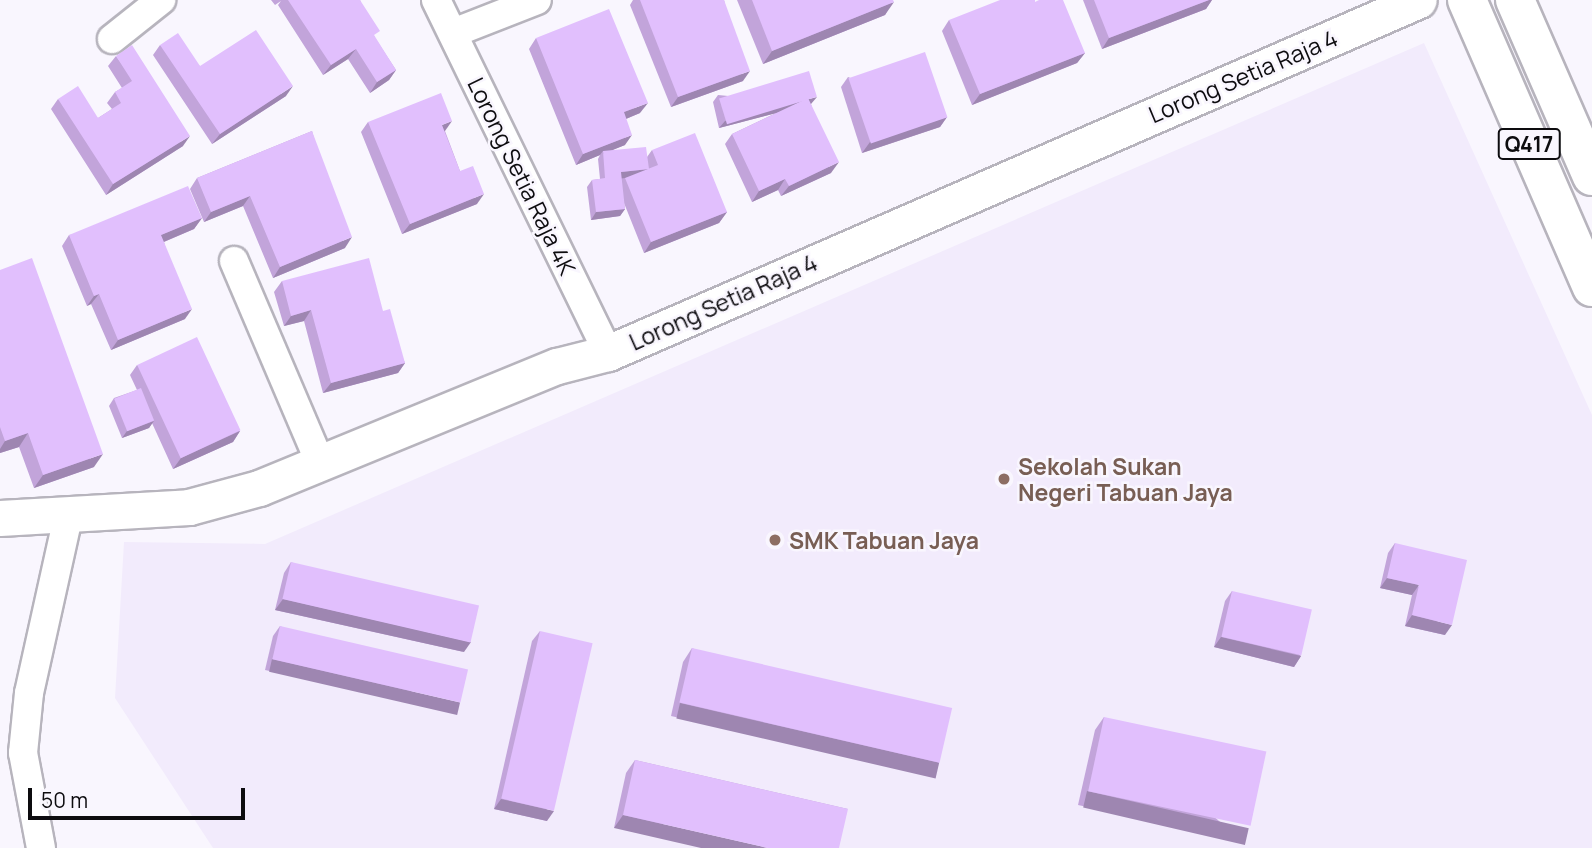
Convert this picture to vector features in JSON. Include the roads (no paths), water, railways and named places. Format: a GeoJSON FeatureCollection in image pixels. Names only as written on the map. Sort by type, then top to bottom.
{"type":"FeatureCollection","features":[{"type":"Feature","properties":{"kind":"highway","name":"Q417"},"geometry":{"type":"LineString","coordinates":[[1466,0],[1592,287]]}},
{"type":"Feature","properties":{"kind":"highway","name":"Q417"},"geometry":{"type":"LineString","coordinates":[[1515,0],[1592,176]]}},
{"type":"Feature","properties":{"kind":"street"},"geometry":{"type":"LineString","coordinates":[[111,39],[161,0]]}},
{"type":"Feature","properties":{"kind":"street","name":"Lorong Setia Raja 4K"},"geometry":{"type":"LineString","coordinates":[[436,0],[608,352]]}},
{"type":"Feature","properties":{"kind":"street"},"geometry":{"type":"LineString","coordinates":[[453,33],[537,0]]}},
{"type":"Feature","properties":{"kind":"street","name":"Lorong Setia Raja 4"},"geometry":{"type":"LineString","coordinates":[[1,514],[189,507],[259,488],[557,366],[608,352],[1419,0]]}},
{"type":"Feature","properties":{"kind":"street"},"geometry":{"type":"LineString","coordinates":[[234,261],[321,464]]}},
{"type":"Feature","properties":{"kind":"street"},"geometry":{"type":"LineString","coordinates":[[41,848],[23,753],[29,693],[69,513]]}},
{"type":"Feature","properties":{"kind":"place","name":"Sekolah Sukan Negeri Tabuan Jaya"},"geometry":{"type":"Point","coordinates":[1004,479]}},
{"type":"Feature","properties":{"kind":"place","name":"SMK Tabuan Jaya"},"geometry":{"type":"Point","coordinates":[775,540]}}]}
